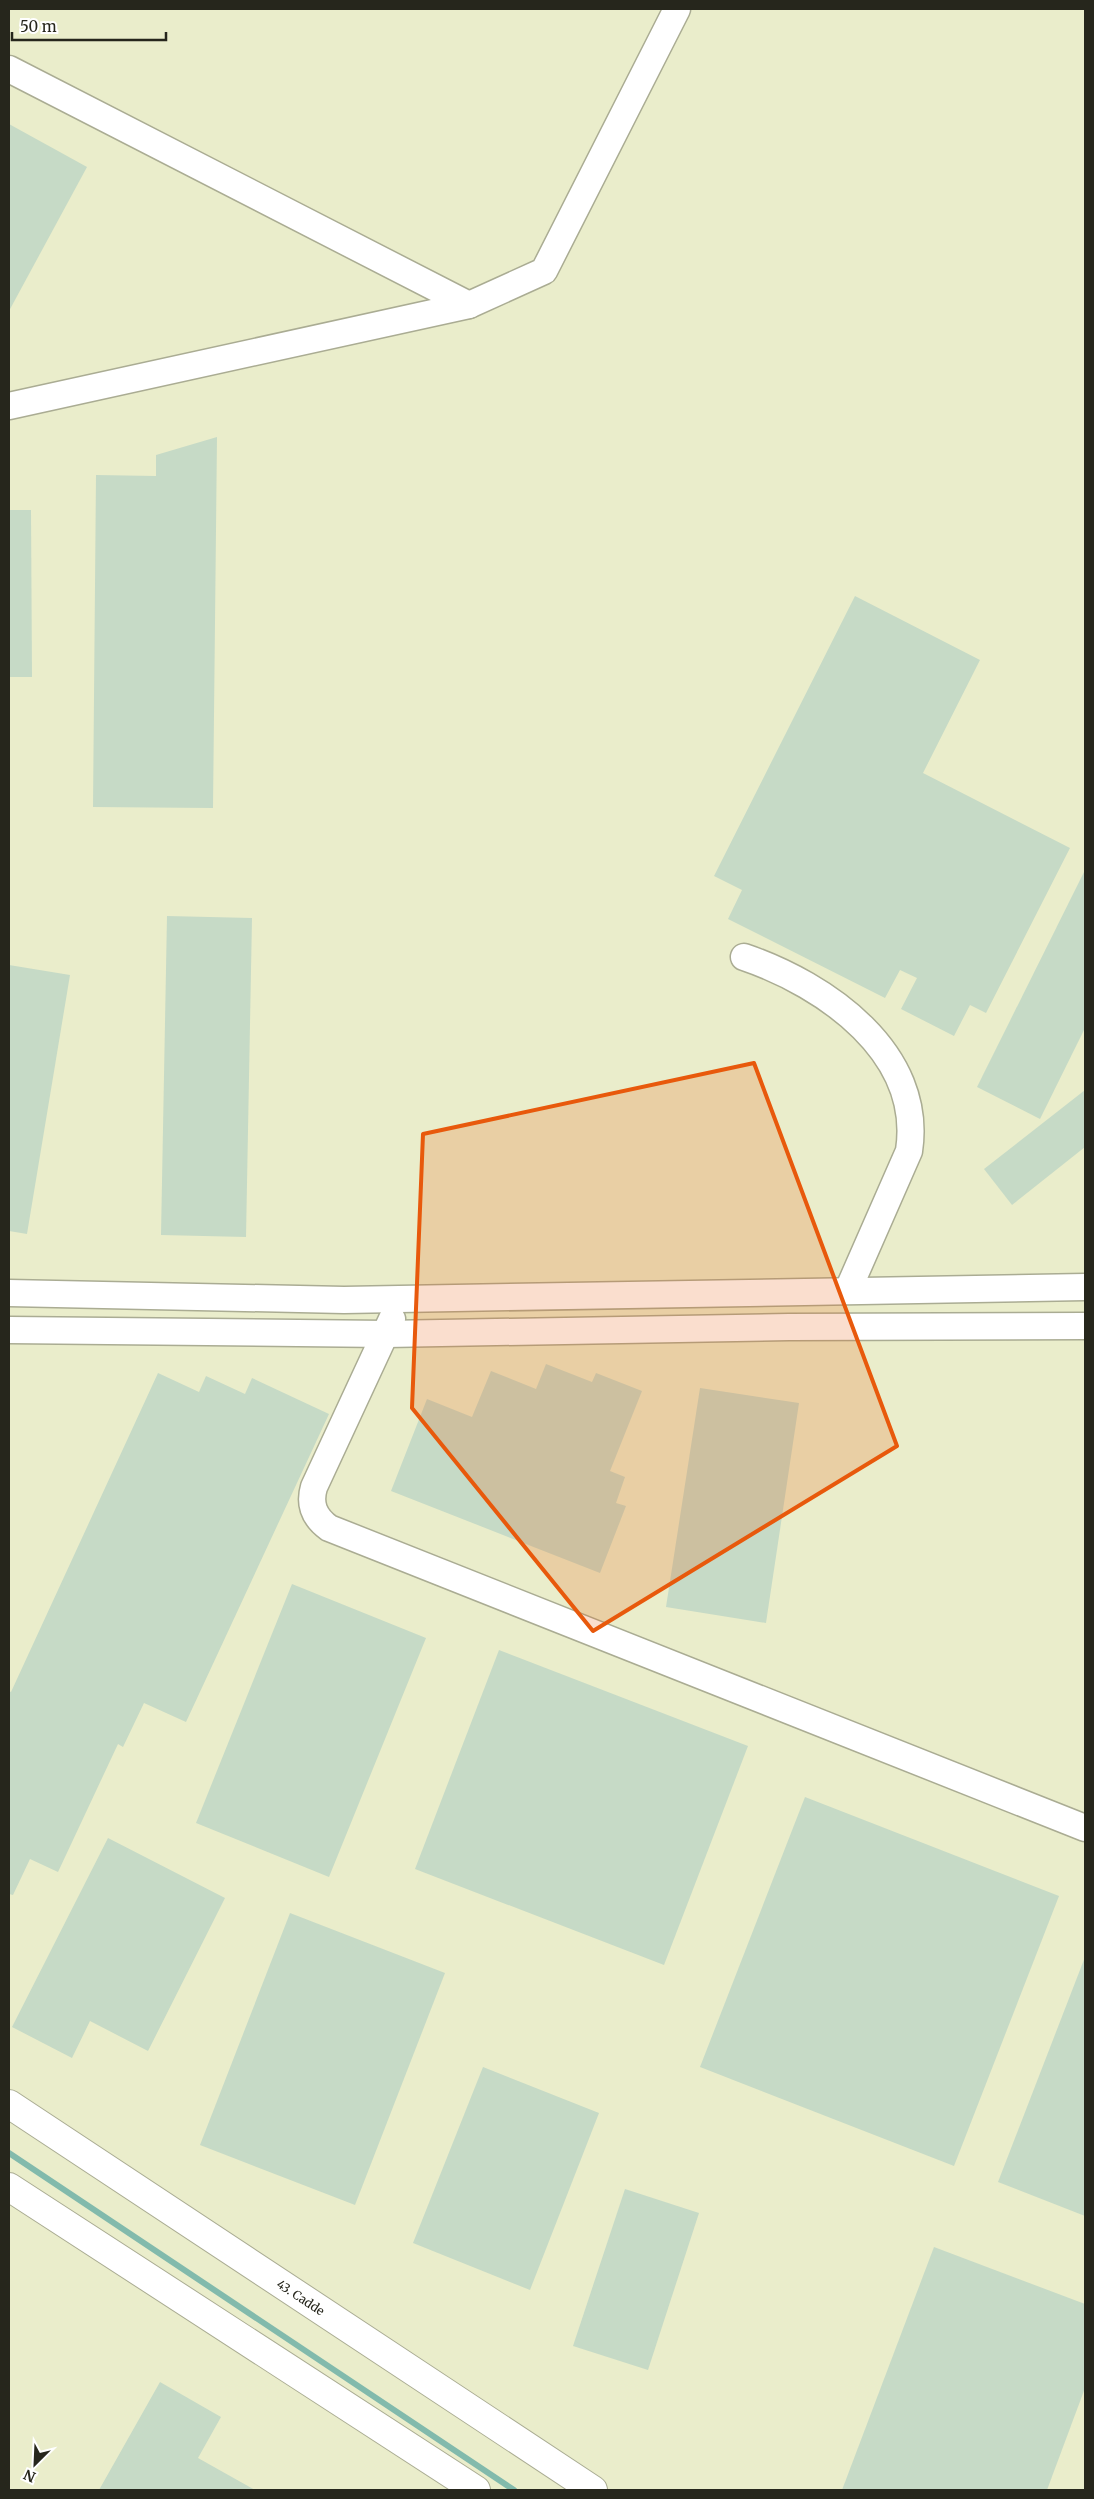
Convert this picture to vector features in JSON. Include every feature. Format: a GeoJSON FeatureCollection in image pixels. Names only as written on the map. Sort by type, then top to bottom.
{"type":"FeatureCollection","features":[{"type":"Feature","properties":{"kind":"main road","name":"43. Cadde"},"geometry":{"type":"LineString","coordinates":[[9,2104],[593,2490]]}},
{"type":"Feature","properties":{"kind":"main road"},"geometry":{"type":"LineString","coordinates":[[9,2186],[476,2490]]}},
{"type":"Feature","properties":{"kind":"street"},"geometry":{"type":"LineString","coordinates":[[9,406],[469,305],[544,270],[677,9]]}},
{"type":"Feature","properties":{"kind":"street"},"geometry":{"type":"LineString","coordinates":[[9,69],[469,305]]}},
{"type":"Feature","properties":{"kind":"street"},"geometry":{"type":"LineString","coordinates":[[744,958],[795,977],[841,1008],[880,1049],[897,1073],[908,1100],[912,1134],[909,1151],[848,1290]]}},
{"type":"Feature","properties":{"kind":"street"},"geometry":{"type":"LineString","coordinates":[[9,1293],[344,1300],[1085,1287]]}},
{"type":"Feature","properties":{"kind":"street"},"geometry":{"type":"LineString","coordinates":[[398,1299],[386,1334],[312,1494],[313,1509],[316,1517],[328,1528],[1085,1828]]}},
{"type":"Feature","properties":{"kind":"street"},"geometry":{"type":"LineString","coordinates":[[9,1330],[386,1334],[789,1327],[1085,1326]]}},
{"type":"Feature","properties":{"kind":"highlighted area"},"geometry":{"type":"Polygon","coordinates":[[[754,1063],[897,1446],[593,1631],[412,1408],[423,1134],[754,1063]]]}},
{"type":"Feature","properties":{"kind":"shaded area"},"geometry":{"type":"Polygon","coordinates":[[[9,9],[1085,9],[1085,2490],[9,2490],[9,9]]]}},
{"type":"Feature","properties":{"kind":"building"},"geometry":{"type":"Polygon","coordinates":[[[9,124],[87,167],[9,311],[9,124]]]}},
{"type":"Feature","properties":{"kind":"building"},"geometry":{"type":"Polygon","coordinates":[[[217,437],[213,808],[93,807],[96,475],[156,476],[156,455],[217,437]]]}},
{"type":"Feature","properties":{"kind":"building"},"geometry":{"type":"Polygon","coordinates":[[[9,510],[31,510],[32,677],[9,677],[9,510]]]}},
{"type":"Feature","properties":{"kind":"building"},"geometry":{"type":"Polygon","coordinates":[[[855,596],[980,660],[923,773],[1070,848],[986,1013],[970,1005],[954,1036],[901,1009],[917,978],[900,970],[885,998],[728,919],[742,890],[714,876],[855,596]]]}},
{"type":"Feature","properties":{"kind":"building"},"geometry":{"type":"Polygon","coordinates":[[[1085,870],[1085,1028],[1040,1119],[977,1087],[1085,870]]]}},
{"type":"Feature","properties":{"kind":"building"},"geometry":{"type":"Polygon","coordinates":[[[167,916],[252,918],[246,1237],[161,1235],[167,916]]]}},
{"type":"Feature","properties":{"kind":"building"},"geometry":{"type":"Polygon","coordinates":[[[9,965],[70,975],[27,1234],[9,1231],[9,965]]]}},
{"type":"Feature","properties":{"kind":"building"},"geometry":{"type":"Polygon","coordinates":[[[1085,1090],[1085,1147],[1012,1205],[984,1169],[1085,1090]]]}},
{"type":"Feature","properties":{"kind":"building"},"geometry":{"type":"Polygon","coordinates":[[[546,1364],[592,1382],[596,1373],[642,1391],[610,1471],[625,1477],[616,1503],[626,1506],[600,1573],[391,1491],[427,1399],[472,1417],[491,1371],[536,1389],[546,1364]]]}},
{"type":"Feature","properties":{"kind":"building"},"geometry":{"type":"Polygon","coordinates":[[[158,1373],[199,1392],[206,1376],[245,1394],[252,1378],[329,1414],[186,1722],[144,1703],[123,1747],[118,1744],[58,1872],[30,1859],[13,1895],[9,1894],[9,1691],[11,1692],[158,1373]]]}},
{"type":"Feature","properties":{"kind":"building"},"geometry":{"type":"Polygon","coordinates":[[[700,1388],[799,1403],[766,1623],[666,1607],[700,1388]]]}},
{"type":"Feature","properties":{"kind":"building"},"geometry":{"type":"Polygon","coordinates":[[[292,1584],[426,1638],[329,1877],[196,1823],[292,1584]]]}},
{"type":"Feature","properties":{"kind":"building"},"geometry":{"type":"Polygon","coordinates":[[[499,1650],[748,1746],[664,1965],[415,1869],[499,1650]]]}},
{"type":"Feature","properties":{"kind":"building"},"geometry":{"type":"Polygon","coordinates":[[[805,1797],[1059,1896],[954,2166],[700,2067],[805,1797]]]}},
{"type":"Feature","properties":{"kind":"building"},"geometry":{"type":"Polygon","coordinates":[[[108,1838],[225,1898],[148,2051],[90,2021],[72,2058],[12,2027],[108,1838]]]}},
{"type":"Feature","properties":{"kind":"building"},"geometry":{"type":"Polygon","coordinates":[[[290,1913],[445,1973],[355,2205],[200,2145],[290,1913]]]}},
{"type":"Feature","properties":{"kind":"building"},"geometry":{"type":"Polygon","coordinates":[[[1085,1957],[1085,2216],[998,2182],[1085,1957]]]}},
{"type":"Feature","properties":{"kind":"building"},"geometry":{"type":"Polygon","coordinates":[[[483,2067],[599,2113],[530,2290],[413,2243],[483,2067]]]}},
{"type":"Feature","properties":{"kind":"building"},"geometry":{"type":"Polygon","coordinates":[[[625,2189],[699,2213],[648,2370],[573,2346],[625,2189]]]}},
{"type":"Feature","properties":{"kind":"building"},"geometry":{"type":"Polygon","coordinates":[[[934,2247],[1085,2304],[1085,2388],[1047,2490],[842,2490],[934,2247]]]}},
{"type":"Feature","properties":{"kind":"building"},"geometry":{"type":"Polygon","coordinates":[[[160,2382],[221,2417],[198,2458],[255,2490],[99,2490],[160,2382]]]}},
{"type":"Feature","properties":{"kind":"waterway"},"geometry":{"type":"LineString","coordinates":[[9,2153],[514,2490]]}}]}
